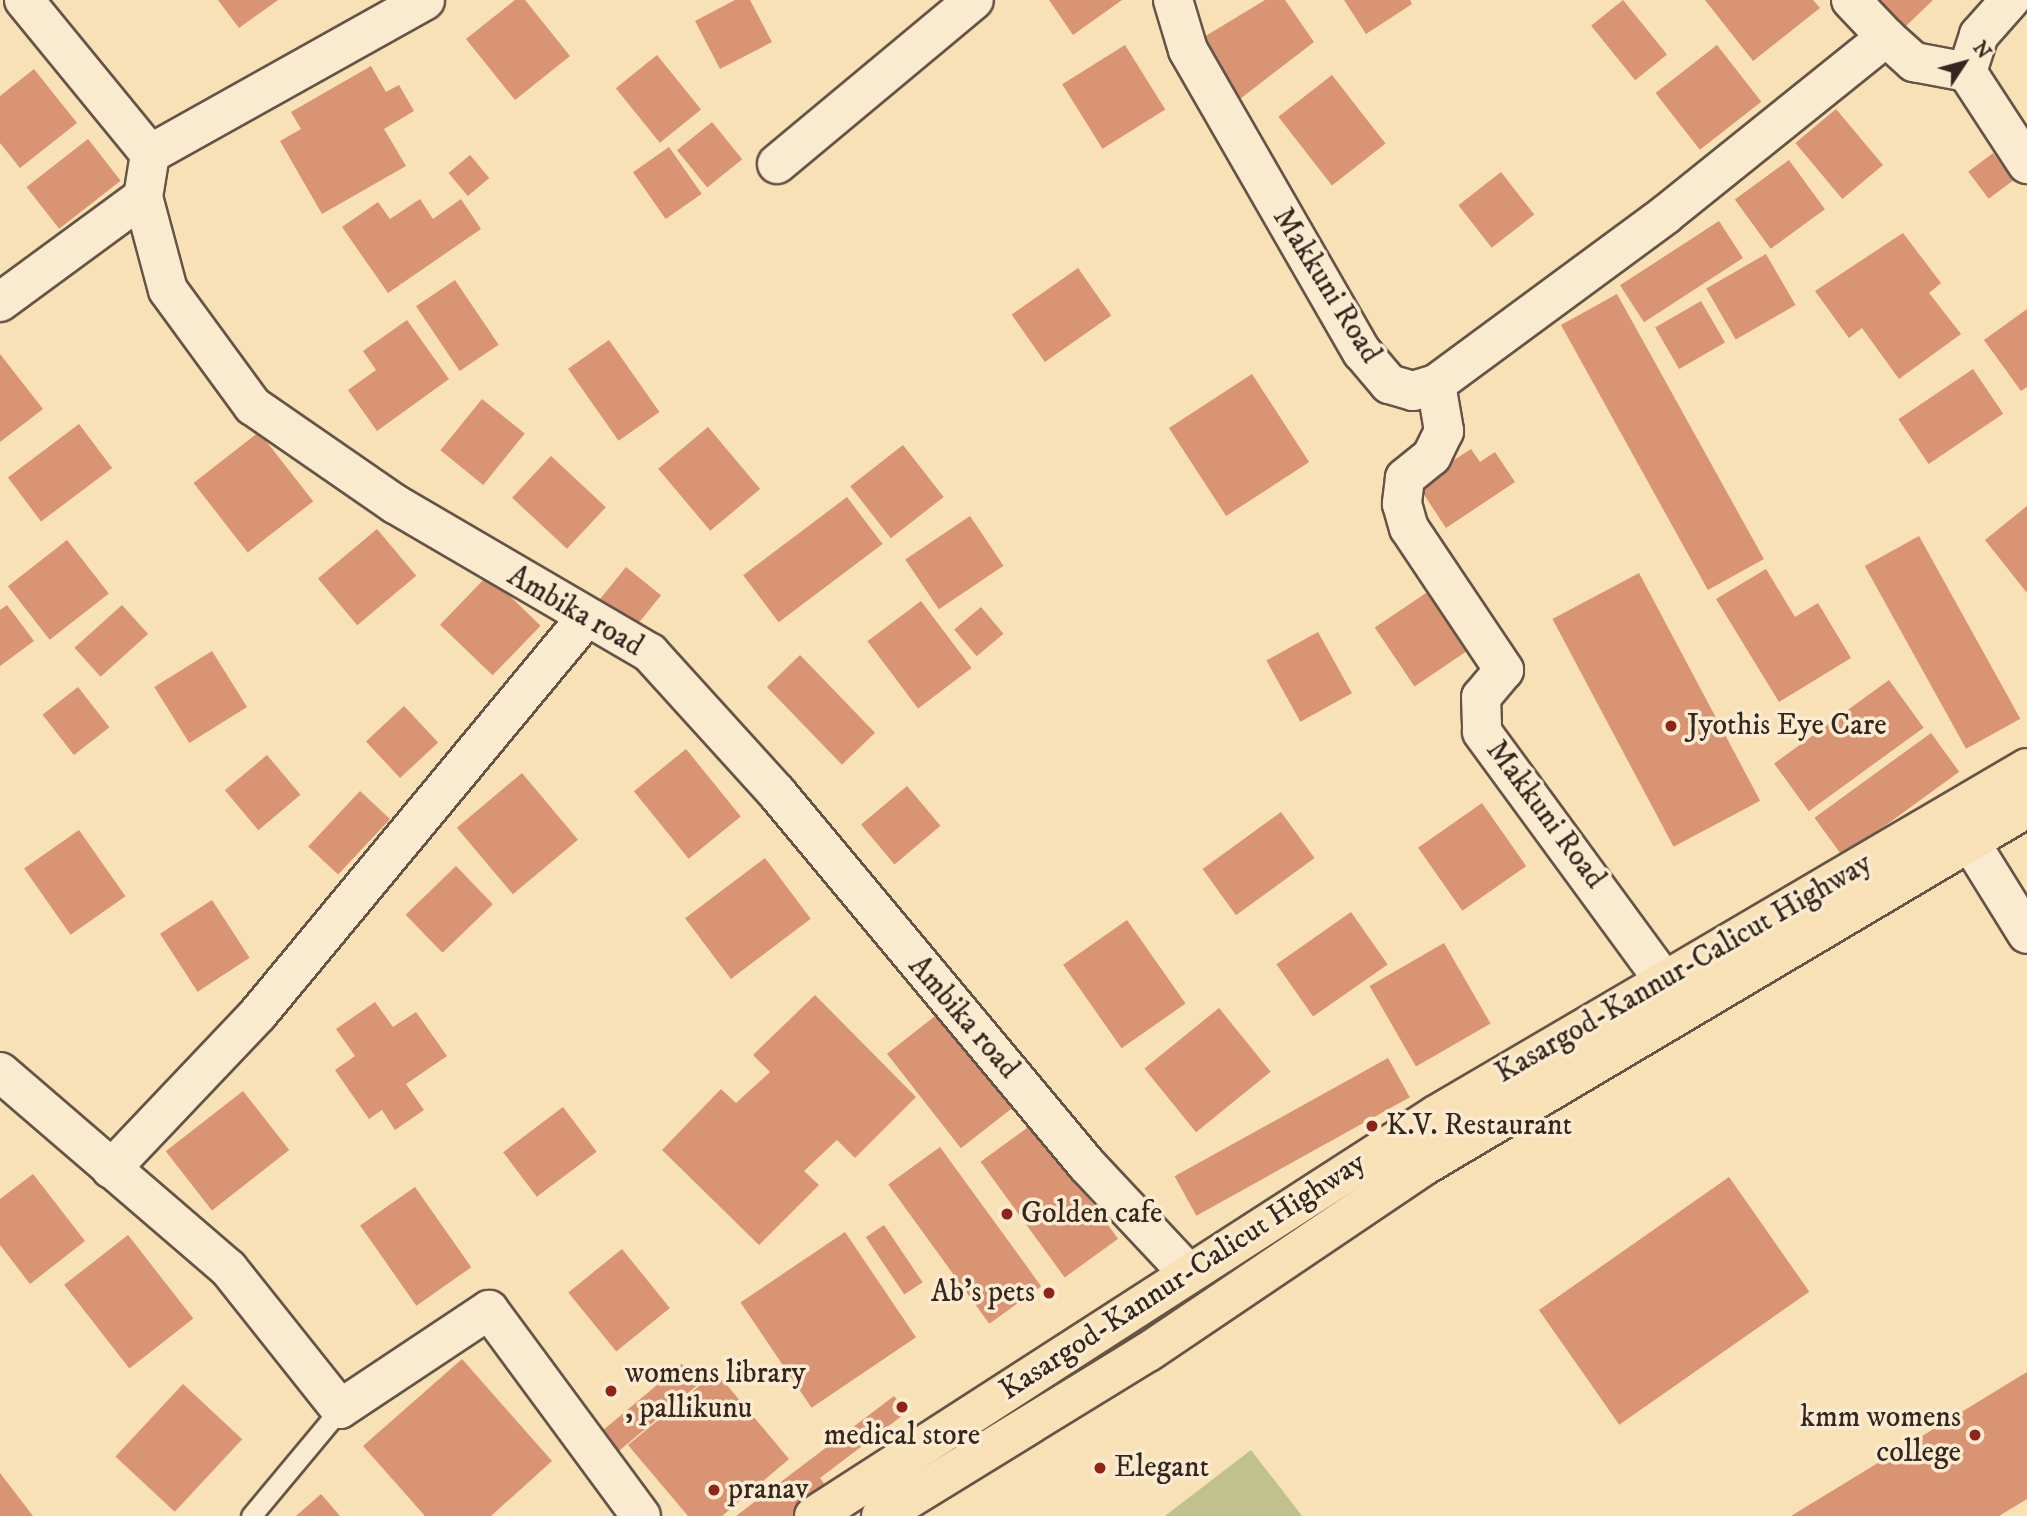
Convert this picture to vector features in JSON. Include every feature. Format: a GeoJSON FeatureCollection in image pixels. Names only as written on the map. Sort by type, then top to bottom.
{"type":"FeatureCollection","features":[{"type":"Feature","properties":{"kind":"highway","name":"Kasargod-Kannur-Calicut Highway"},"geometry":{"type":"LineString","coordinates":[[881,1516],[1148,1352],[1422,1167],[1960,826],[2027,768]]}},
{"type":"Feature","properties":{"kind":"highway","name":"Kasargod-Kannur-Calicut Highway"},"geometry":{"type":"LineString","coordinates":[[814,1516],[1188,1273],[1661,977],[1960,826],[2027,808]]}},
{"type":"Feature","properties":{"kind":"street"},"geometry":{"type":"LineString","coordinates":[[24,0],[150,154],[425,0]]}},
{"type":"Feature","properties":{"kind":"street"},"geometry":{"type":"LineString","coordinates":[[777,164],[974,0]]}},
{"type":"Feature","properties":{"kind":"street"},"geometry":{"type":"LineString","coordinates":[[1851,0],[1914,62],[1967,72],[2027,164]]}},
{"type":"Feature","properties":{"kind":"street"},"geometry":{"type":"LineString","coordinates":[[1967,72],[1979,35],[2010,0]]}},
{"type":"Feature","properties":{"kind":"street","name":"Makkuni Road"},"geometry":{"type":"LineString","coordinates":[[1181,3],[1194,62],[1362,352],[1389,384],[1412,391],[1436,384],[1444,431],[1432,456],[1405,478],[1402,504],[1409,528],[1504,670],[1481,697],[1482,732],[1661,977]]}},
{"type":"Feature","properties":{"kind":"street"},"geometry":{"type":"LineString","coordinates":[[1436,384],[1665,215],[1886,37]]}},
{"type":"Feature","properties":{"kind":"street","name":"Ambika road"},"geometry":{"type":"LineString","coordinates":[[150,154],[142,197],[168,290],[253,406],[394,504],[650,653],[777,793],[1087,1165],[1188,1273]]}},
{"type":"Feature","properties":{"kind":"street"},"geometry":{"type":"LineString","coordinates":[[0,302],[142,197]]}},
{"type":"Feature","properties":{"kind":"street"},"geometry":{"type":"LineString","coordinates":[[111,1169],[258,1014],[586,618]]}},
{"type":"Feature","properties":{"kind":"street"},"geometry":{"type":"LineString","coordinates":[[1960,826],[2027,934]]}},
{"type":"Feature","properties":{"kind":"street"},"geometry":{"type":"LineString","coordinates":[[5,1088],[111,1169],[228,1268],[340,1409],[489,1310],[641,1516]]}},
{"type":"Feature","properties":{"kind":"lane"},"geometry":{"type":"LineString","coordinates":[[251,1516],[340,1409]]}},
{"type":"Feature","properties":{"kind":"green space"},"geometry":{"type":"Polygon","coordinates":[[[1251,1450],[1302,1516],[1165,1516],[1251,1450]]]}},
{"type":"Feature","properties":{"kind":"building"},"geometry":{"type":"Polygon","coordinates":[[[218,0],[278,0],[239,28],[218,0]]]}},
{"type":"Feature","properties":{"kind":"building"},"geometry":{"type":"Polygon","coordinates":[[[515,0],[525,0],[570,56],[515,100],[466,39],[515,0]]]}},
{"type":"Feature","properties":{"kind":"building"},"geometry":{"type":"Polygon","coordinates":[[[735,0],[750,0],[772,42],[720,69],[695,21],[735,0]]]}},
{"type":"Feature","properties":{"kind":"building"},"geometry":{"type":"Polygon","coordinates":[[[1049,0],[1122,0],[1073,35],[1049,0]]]}},
{"type":"Feature","properties":{"kind":"building"},"geometry":{"type":"Polygon","coordinates":[[[1265,0],[1285,0],[1314,42],[1236,102],[1199,40],[1265,0]]]}},
{"type":"Feature","properties":{"kind":"building"},"geometry":{"type":"Polygon","coordinates":[[[1344,0],[1410,0],[1412,4],[1366,34],[1344,0]]]}},
{"type":"Feature","properties":{"kind":"building"},"geometry":{"type":"Polygon","coordinates":[[[1623,0],[1667,54],[1635,80],[1591,26],[1623,0]]]}},
{"type":"Feature","properties":{"kind":"building"},"geometry":{"type":"Polygon","coordinates":[[[1705,0],[1813,0],[1820,8],[1753,61],[1705,0]]]}},
{"type":"Feature","properties":{"kind":"building"},"geometry":{"type":"Polygon","coordinates":[[[1878,0],[1933,0],[1904,28],[1878,0]]]}},
{"type":"Feature","properties":{"kind":"building"},"geometry":{"type":"Polygon","coordinates":[[[1125,45],[1165,109],[1103,149],[1062,84],[1125,45]]]}},
{"type":"Feature","properties":{"kind":"building"},"geometry":{"type":"Polygon","coordinates":[[[1717,45],[1761,102],[1700,150],[1656,93],[1717,45]]]}},
{"type":"Feature","properties":{"kind":"building"},"geometry":{"type":"Polygon","coordinates":[[[657,55],[701,109],[660,143],[616,88],[657,55]]]}},
{"type":"Feature","properties":{"kind":"building"},"geometry":{"type":"Polygon","coordinates":[[[371,66],[386,92],[399,85],[414,111],[384,129],[406,166],[322,214],[280,141],[301,129],[291,112],[371,66]]]}},
{"type":"Feature","properties":{"kind":"building"},"geometry":{"type":"Polygon","coordinates":[[[34,69],[77,123],[20,168],[0,143],[0,96],[34,69]]]}},
{"type":"Feature","properties":{"kind":"building"},"geometry":{"type":"Polygon","coordinates":[[[1332,75],[1386,144],[1332,185],[1278,117],[1332,75]]]}},
{"type":"Feature","properties":{"kind":"building"},"geometry":{"type":"Polygon","coordinates":[[[1836,109],[1883,165],[1842,199],[1795,143],[1836,109]]]}},
{"type":"Feature","properties":{"kind":"building"},"geometry":{"type":"Polygon","coordinates":[[[712,122],[742,159],[707,188],[677,150],[712,122]]]}},
{"type":"Feature","properties":{"kind":"building"},"geometry":{"type":"Polygon","coordinates":[[[88,139],[121,181],[59,229],[27,187],[88,139]]]}},
{"type":"Feature","properties":{"kind":"building"},"geometry":{"type":"Polygon","coordinates":[[[669,147],[702,194],[666,219],[633,172],[669,147]]]}},
{"type":"Feature","properties":{"kind":"building"},"geometry":{"type":"Polygon","coordinates":[[[1993,153],[2013,180],[1989,199],[1968,172],[1993,153]]]}},
{"type":"Feature","properties":{"kind":"building"},"geometry":{"type":"Polygon","coordinates":[[[470,155],[489,178],[468,196],[449,173],[470,155]]]}},
{"type":"Feature","properties":{"kind":"building"},"geometry":{"type":"Polygon","coordinates":[[[1789,160],[1825,209],[1771,249],[1735,199],[1789,160]]]}},
{"type":"Feature","properties":{"kind":"building"},"geometry":{"type":"Polygon","coordinates":[[[1501,172],[1534,215],[1492,248],[1458,205],[1501,172]]]}},
{"type":"Feature","properties":{"kind":"building"},"geometry":{"type":"Polygon","coordinates":[[[420,199],[433,219],[461,199],[481,229],[388,293],[342,227],[378,202],[390,219],[420,199]]]}},
{"type":"Feature","properties":{"kind":"building"},"geometry":{"type":"Polygon","coordinates":[[[1719,221],[1743,258],[1644,322],[1620,285],[1719,221]]]}},
{"type":"Feature","properties":{"kind":"building"},"geometry":{"type":"Polygon","coordinates":[[[1903,233],[1941,283],[1929,293],[1961,334],[1899,379],[1862,328],[1849,338],[1815,291],[1903,233]]]}},
{"type":"Feature","properties":{"kind":"building"},"geometry":{"type":"Polygon","coordinates":[[[1766,254],[1796,305],[1736,340],[1706,288],[1766,254]]]}},
{"type":"Feature","properties":{"kind":"building"},"geometry":{"type":"Polygon","coordinates":[[[1078,268],[1111,316],[1045,362],[1012,314],[1078,268]]]}},
{"type":"Feature","properties":{"kind":"building"},"geometry":{"type":"Polygon","coordinates":[[[455,280],[499,345],[460,371],[416,306],[455,280]]]}},
{"type":"Feature","properties":{"kind":"building"},"geometry":{"type":"Polygon","coordinates":[[[1617,294],[1764,559],[1708,590],[1561,325],[1617,294]]]}},
{"type":"Feature","properties":{"kind":"building"},"geometry":{"type":"Polygon","coordinates":[[[1701,301],[1725,343],[1679,369],[1655,328],[1701,301]]]}},
{"type":"Feature","properties":{"kind":"building"},"geometry":{"type":"Polygon","coordinates":[[[2027,309],[2027,387],[2021,391],[1984,340],[2027,309]]]}},
{"type":"Feature","properties":{"kind":"building"},"geometry":{"type":"Polygon","coordinates":[[[407,320],[449,379],[377,431],[348,390],[376,370],[363,351],[407,320]]]}},
{"type":"Feature","properties":{"kind":"building"},"geometry":{"type":"Polygon","coordinates":[[[609,340],[659,412],[619,441],[568,369],[609,340]]]}},
{"type":"Feature","properties":{"kind":"building"},"geometry":{"type":"Polygon","coordinates":[[[0,354],[43,409],[0,442],[0,354]]]}},
{"type":"Feature","properties":{"kind":"building"},"geometry":{"type":"Polygon","coordinates":[[[1973,369],[2003,414],[1929,464],[1898,419],[1973,369]]]}},
{"type":"Feature","properties":{"kind":"building"},"geometry":{"type":"Polygon","coordinates":[[[1252,374],[1309,462],[1226,516],[1169,428],[1252,374]]]}},
{"type":"Feature","properties":{"kind":"building"},"geometry":{"type":"Polygon","coordinates":[[[482,399],[525,434],[483,485],[440,450],[482,399]]]}},
{"type":"Feature","properties":{"kind":"building"},"geometry":{"type":"Polygon","coordinates":[[[79,424],[112,468],[41,521],[8,478],[79,424]]]}},
{"type":"Feature","properties":{"kind":"building"},"geometry":{"type":"Polygon","coordinates":[[[708,427],[760,489],[710,531],[658,469],[708,427]]]}},
{"type":"Feature","properties":{"kind":"building"},"geometry":{"type":"Polygon","coordinates":[[[259,432],[313,501],[248,552],[194,483],[259,432]]]}},
{"type":"Feature","properties":{"kind":"building"},"geometry":{"type":"Polygon","coordinates":[[[903,445],[944,497],[891,538],[850,486],[903,445]]]}},
{"type":"Feature","properties":{"kind":"building"},"geometry":{"type":"Polygon","coordinates":[[[1471,449],[1480,462],[1495,452],[1515,482],[1446,528],[1417,484],[1471,449]]]}},
{"type":"Feature","properties":{"kind":"building"},"geometry":{"type":"Polygon","coordinates":[[[551,456],[606,507],[567,549],[512,498],[551,456]]]}},
{"type":"Feature","properties":{"kind":"building"},"geometry":{"type":"Polygon","coordinates":[[[847,497],[883,544],[779,622],[743,575],[847,497]]]}},
{"type":"Feature","properties":{"kind":"building"},"geometry":{"type":"Polygon","coordinates":[[[2027,506],[2027,593],[1985,540],[2027,506]]]}},
{"type":"Feature","properties":{"kind":"building"},"geometry":{"type":"Polygon","coordinates":[[[970,516],[1004,566],[939,609],[905,560],[970,516]]]}},
{"type":"Feature","properties":{"kind":"building"},"geometry":{"type":"Polygon","coordinates":[[[377,529],[416,576],[357,625],[318,578],[377,529]]]}},
{"type":"Feature","properties":{"kind":"building"},"geometry":{"type":"Polygon","coordinates":[[[1919,536],[2020,719],[1966,749],[1865,566],[1919,536]]]}},
{"type":"Feature","properties":{"kind":"building"},"geometry":{"type":"Polygon","coordinates":[[[67,540],[109,594],[50,640],[8,586],[67,540]]]}},
{"type":"Feature","properties":{"kind":"building"},"geometry":{"type":"Polygon","coordinates":[[[626,567],[661,595],[633,630],[598,602],[626,567]]]}},
{"type":"Feature","properties":{"kind":"building"},"geometry":{"type":"Polygon","coordinates":[[[1766,569],[1795,617],[1818,603],[1851,658],[1779,702],[1716,599],[1766,569]]]}},
{"type":"Feature","properties":{"kind":"building"},"geometry":{"type":"Polygon","coordinates":[[[1639,573],[1760,801],[1674,847],[1552,619],[1639,573]]]}},
{"type":"Feature","properties":{"kind":"building"},"geometry":{"type":"Polygon","coordinates":[[[488,575],[541,626],[493,675],[440,625],[488,575]]]}},
{"type":"Feature","properties":{"kind":"building"},"geometry":{"type":"Polygon","coordinates":[[[1432,589],[1472,648],[1414,686],[1375,628],[1432,589]]]}},
{"type":"Feature","properties":{"kind":"building"},"geometry":{"type":"Polygon","coordinates":[[[921,601],[972,668],[918,708],[867,641],[921,601]]]}},
{"type":"Feature","properties":{"kind":"building"},"geometry":{"type":"Polygon","coordinates":[[[7,605],[34,641],[0,666],[0,610],[7,605]]]}},
{"type":"Feature","properties":{"kind":"building"},"geometry":{"type":"Polygon","coordinates":[[[122,605],[148,634],[101,677],[74,648],[122,605]]]}},
{"type":"Feature","properties":{"kind":"building"},"geometry":{"type":"Polygon","coordinates":[[[981,607],[1003,634],[977,656],[954,629],[981,607]]]}},
{"type":"Feature","properties":{"kind":"building"},"geometry":{"type":"Polygon","coordinates":[[[1318,632],[1352,693],[1300,722],[1266,661],[1318,632]]]}},
{"type":"Feature","properties":{"kind":"building"},"geometry":{"type":"Polygon","coordinates":[[[212,651],[247,707],[189,743],[154,687],[212,651]]]}},
{"type":"Feature","properties":{"kind":"building"},"geometry":{"type":"Polygon","coordinates":[[[800,655],[875,733],[842,765],[767,687],[800,655]]]}},
{"type":"Feature","properties":{"kind":"building"},"geometry":{"type":"Polygon","coordinates":[[[1889,680],[1924,728],[1809,811],[1774,763],[1889,680]]]}},
{"type":"Feature","properties":{"kind":"building"},"geometry":{"type":"Polygon","coordinates":[[[78,687],[109,727],[74,755],[43,715],[78,687]]]}},
{"type":"Feature","properties":{"kind":"building"},"geometry":{"type":"Polygon","coordinates":[[[404,706],[438,743],[400,778],[366,741],[404,706]]]}},
{"type":"Feature","properties":{"kind":"building"},"geometry":{"type":"Polygon","coordinates":[[[1931,733],[1959,772],[1843,856],[1815,818],[1931,733]]]}},
{"type":"Feature","properties":{"kind":"building"},"geometry":{"type":"Polygon","coordinates":[[[686,749],[741,817],[689,859],[634,791],[686,749]]]}},
{"type":"Feature","properties":{"kind":"building"},"geometry":{"type":"Polygon","coordinates":[[[267,755],[300,795],[258,830],[225,790],[267,755]]]}},
{"type":"Feature","properties":{"kind":"building"},"geometry":{"type":"Polygon","coordinates":[[[522,773],[578,840],[513,894],[457,828],[522,773]]]}},
{"type":"Feature","properties":{"kind":"building"},"geometry":{"type":"Polygon","coordinates":[[[907,786],[940,826],[894,864],[861,825],[907,786]]]}},
{"type":"Feature","properties":{"kind":"building"},"geometry":{"type":"Polygon","coordinates":[[[360,791],[390,819],[338,875],[308,847],[360,791]]]}},
{"type":"Feature","properties":{"kind":"building"},"geometry":{"type":"Polygon","coordinates":[[[1482,803],[1526,866],[1462,911],[1418,848],[1482,803]]]}},
{"type":"Feature","properties":{"kind":"building"},"geometry":{"type":"Polygon","coordinates":[[[1281,812],[1315,858],[1236,915],[1203,869],[1281,812]]]}},
{"type":"Feature","properties":{"kind":"building"},"geometry":{"type":"Polygon","coordinates":[[[79,830],[125,896],[71,935],[24,868],[79,830]]]}},
{"type":"Feature","properties":{"kind":"building"},"geometry":{"type":"Polygon","coordinates":[[[765,858],[811,919],[731,979],[685,918],[765,858]]]}},
{"type":"Feature","properties":{"kind":"building"},"geometry":{"type":"Polygon","coordinates":[[[456,866],[493,904],[442,953],[406,915],[456,866]]]}},
{"type":"Feature","properties":{"kind":"building"},"geometry":{"type":"Polygon","coordinates":[[[212,900],[250,958],[198,992],[160,934],[212,900]]]}},
{"type":"Feature","properties":{"kind":"building"},"geometry":{"type":"Polygon","coordinates":[[[1351,912],[1388,964],[1313,1017],[1276,964],[1351,912]]]}},
{"type":"Feature","properties":{"kind":"building"},"geometry":{"type":"Polygon","coordinates":[[[1127,920],[1186,1004],[1122,1048],[1063,965],[1127,920]]]}},
{"type":"Feature","properties":{"kind":"building"},"geometry":{"type":"Polygon","coordinates":[[[1444,943],[1490,1024],[1416,1067],[1370,986],[1444,943]]]}},
{"type":"Feature","properties":{"kind":"building"},"geometry":{"type":"Polygon","coordinates":[[[815,995],[916,1097],[855,1158],[837,1140],[804,1171],[819,1185],[759,1245],[662,1150],[721,1089],[736,1103],[770,1072],[753,1055],[815,995]]]}},
{"type":"Feature","properties":{"kind":"building"},"geometry":{"type":"Polygon","coordinates":[[[375,1002],[393,1027],[416,1012],[447,1056],[406,1084],[424,1110],[395,1130],[382,1110],[369,1119],[335,1070],[355,1056],[336,1029],[375,1002]]]}},
{"type":"Feature","properties":{"kind":"building"},"geometry":{"type":"Polygon","coordinates":[[[1219,1008],[1271,1072],[1196,1132],[1144,1068],[1219,1008]]]}},
{"type":"Feature","properties":{"kind":"building"},"geometry":{"type":"Polygon","coordinates":[[[939,1013],[1013,1108],[961,1148],[887,1054],[939,1013]]]}},
{"type":"Feature","properties":{"kind":"building"},"geometry":{"type":"Polygon","coordinates":[[[1388,1058],[1410,1097],[1196,1216],[1175,1176],[1388,1058]]]}},
{"type":"Feature","properties":{"kind":"building"},"geometry":{"type":"Polygon","coordinates":[[[243,1091],[289,1150],[212,1210],[166,1151],[243,1091]]]}},
{"type":"Feature","properties":{"kind":"building"},"geometry":{"type":"Polygon","coordinates":[[[563,1107],[597,1152],[537,1197],[503,1152],[563,1107]]]}},
{"type":"Feature","properties":{"kind":"building"},"geometry":{"type":"Polygon","coordinates":[[[1034,1123],[1118,1239],[1065,1277],[981,1162],[1034,1123]]]}},
{"type":"Feature","properties":{"kind":"building"},"geometry":{"type":"Polygon","coordinates":[[[940,1147],[1041,1286],[989,1324],[888,1185],[940,1147]]]}},
{"type":"Feature","properties":{"kind":"building"},"geometry":{"type":"Polygon","coordinates":[[[33,1174],[85,1241],[30,1284],[0,1245],[0,1199],[33,1174]]]}},
{"type":"Feature","properties":{"kind":"building"},"geometry":{"type":"Polygon","coordinates":[[[1729,1177],[1809,1292],[1619,1425],[1539,1310],[1729,1177]]]}},
{"type":"Feature","properties":{"kind":"building"},"geometry":{"type":"Polygon","coordinates":[[[415,1187],[471,1267],[416,1306],[360,1225],[415,1187]]]}},
{"type":"Feature","properties":{"kind":"building"},"geometry":{"type":"Polygon","coordinates":[[[884,1225],[923,1282],[904,1295],[866,1237],[884,1225]]]}},
{"type":"Feature","properties":{"kind":"building"},"geometry":{"type":"Polygon","coordinates":[[[845,1232],[916,1337],[812,1408],[741,1302],[845,1232]]]}},
{"type":"Feature","properties":{"kind":"building"},"geometry":{"type":"Polygon","coordinates":[[[128,1235],[193,1319],[129,1368],[64,1285],[128,1235]]]}},
{"type":"Feature","properties":{"kind":"building"},"geometry":{"type":"Polygon","coordinates":[[[622,1249],[670,1308],[616,1351],[568,1292],[622,1249]]]}},
{"type":"Feature","properties":{"kind":"building"},"geometry":{"type":"Polygon","coordinates":[[[462,1359],[552,1461],[491,1516],[425,1516],[363,1446],[462,1359]]]}},
{"type":"Feature","properties":{"kind":"building"},"geometry":{"type":"Polygon","coordinates":[[[682,1364],[699,1384],[617,1453],[600,1433],[682,1364]]]}},
{"type":"Feature","properties":{"kind":"building"},"geometry":{"type":"Polygon","coordinates":[[[716,1372],[789,1459],[722,1516],[688,1516],[628,1445],[716,1372]]]}},
{"type":"Feature","properties":{"kind":"building","name":"kmm womens college"},"geometry":{"type":"Polygon","coordinates":[[[2027,1372],[2027,1499],[1999,1516],[1791,1516],[2027,1372]]]}},
{"type":"Feature","properties":{"kind":"building"},"geometry":{"type":"Polygon","coordinates":[[[183,1384],[242,1439],[175,1512],[115,1456],[183,1384]]]}},
{"type":"Feature","properties":{"kind":"building"},"geometry":{"type":"Polygon","coordinates":[[[894,1396],[907,1412],[820,1478],[831,1493],[800,1516],[736,1516],[894,1396]]]}},
{"type":"Feature","properties":{"kind":"building"},"geometry":{"type":"Polygon","coordinates":[[[0,1473],[33,1516],[0,1516],[0,1473]]]}},
{"type":"Feature","properties":{"kind":"building"},"geometry":{"type":"Polygon","coordinates":[[[321,1494],[340,1516],[296,1516],[321,1494]]]}},
{"type":"Feature","properties":{"kind":"place","name":"Jyothis Eye Care"},"geometry":{"type":"Point","coordinates":[1671,726]}},
{"type":"Feature","properties":{"kind":"place","name":"K.V. Restaurant"},"geometry":{"type":"Point","coordinates":[1372,1126]}},
{"type":"Feature","properties":{"kind":"place","name":"Golden cafe"},"geometry":{"type":"Point","coordinates":[1007,1214]}},
{"type":"Feature","properties":{"kind":"place","name":"Ab's pets"},"geometry":{"type":"Point","coordinates":[1049,1293]}},
{"type":"Feature","properties":{"kind":"place","name":"womens library , pallikunu"},"geometry":{"type":"Point","coordinates":[611,1391]}},
{"type":"Feature","properties":{"kind":"place","name":"medical store"},"geometry":{"type":"Point","coordinates":[902,1407]}},
{"type":"Feature","properties":{"kind":"place","name":"kmm womens college"},"geometry":{"type":"Point","coordinates":[1975,1435]}},
{"type":"Feature","properties":{"kind":"place","name":"Elegant"},"geometry":{"type":"Point","coordinates":[1100,1468]}},
{"type":"Feature","properties":{"kind":"place","name":"pranav"},"geometry":{"type":"Point","coordinates":[714,1490]}}]}
